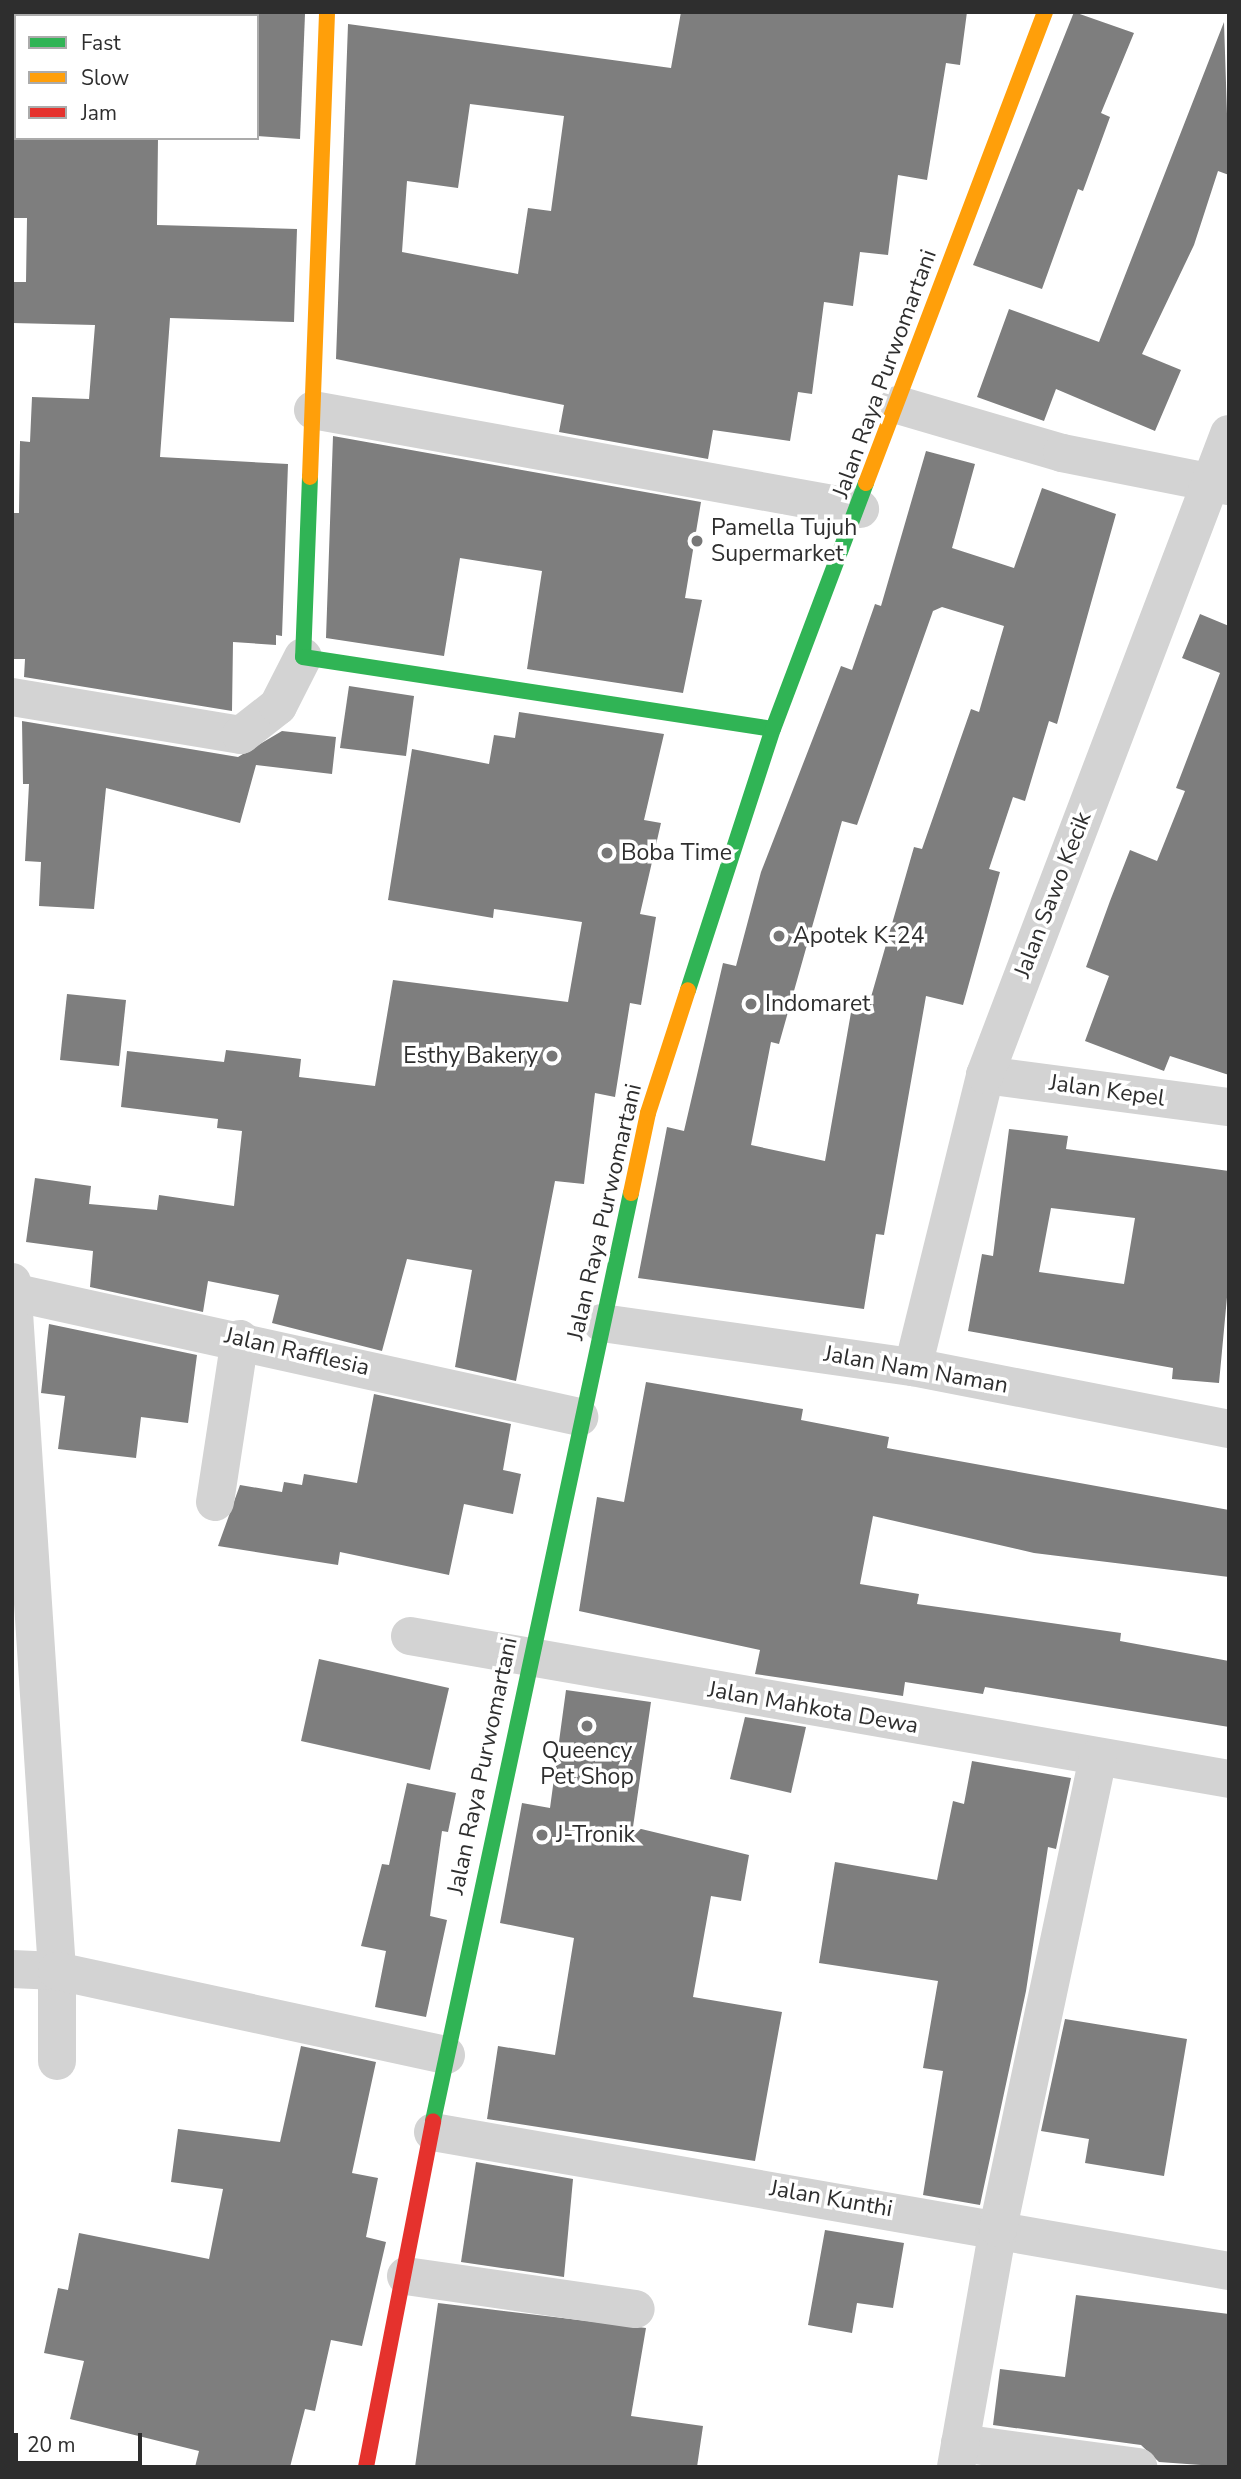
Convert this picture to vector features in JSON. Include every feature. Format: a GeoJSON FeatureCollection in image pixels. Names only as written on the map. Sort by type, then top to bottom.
{"type":"FeatureCollection","features":[{"type":"Feature","properties":{"kind":"street"},"geometry":{"type":"LineString","coordinates":[[12,697],[241,735],[278,706],[303,657],[327,12]]}},
{"type":"Feature","properties":{"kind":"street","name":"Jalan Raya Purwomartani"},"geometry":{"type":"LineString","coordinates":[[366,2467],[406,2276],[446,2055],[579,1417],[648,1113],[773,729],[860,509],[1045,12]]}},
{"type":"Feature","properties":{"kind":"street"},"geometry":{"type":"LineString","coordinates":[[898,405],[1062,453],[1219,483]]}},
{"type":"Feature","properties":{"kind":"street"},"geometry":{"type":"LineString","coordinates":[[313,410],[860,509]]}},
{"type":"Feature","properties":{"kind":"street","name":"Jalan Sawo Kecik"},"geometry":{"type":"LineString","coordinates":[[913,1367],[985,1075],[1219,483],[1229,434]]}},
{"type":"Feature","properties":{"kind":"street"},"geometry":{"type":"LineString","coordinates":[[303,657],[773,729]]}},
{"type":"Feature","properties":{"kind":"street","name":"Jalan Kepel"},"geometry":{"type":"LineString","coordinates":[[985,1075],[1229,1107]]}},
{"type":"Feature","properties":{"kind":"street"},"geometry":{"type":"LineString","coordinates":[[12,1282],[57,1971],[57,2061]]}},
{"type":"Feature","properties":{"kind":"street","name":"Jalan Rafflesia"},"geometry":{"type":"LineString","coordinates":[[13,1293],[240,1339],[579,1417]]}},
{"type":"Feature","properties":{"kind":"street","name":"Jalan Nam Naman"},"geometry":{"type":"LineString","coordinates":[[602,1323],[913,1367],[1229,1429]]}},
{"type":"Feature","properties":{"kind":"street"},"geometry":{"type":"LineString","coordinates":[[215,1502],[240,1339]]}},
{"type":"Feature","properties":{"kind":"street","name":"Jalan Mahkota Dewa"},"geometry":{"type":"LineString","coordinates":[[410,1636],[529,1660],[1229,1779]]}},
{"type":"Feature","properties":{"kind":"street"},"geometry":{"type":"LineString","coordinates":[[1098,1757],[999,2228],[958,2455],[1138,2467]]}},
{"type":"Feature","properties":{"kind":"street"},"geometry":{"type":"LineString","coordinates":[[12,1969],[57,1971],[446,2055]]}},
{"type":"Feature","properties":{"kind":"street","name":"Jalan Kunthi"},"geometry":{"type":"LineString","coordinates":[[433,2132],[999,2228],[1229,2271]]}},
{"type":"Feature","properties":{"kind":"street"},"geometry":{"type":"LineString","coordinates":[[406,2276],[636,2309]]}},
{"type":"Feature","properties":{"kind":"building"},"geometry":{"type":"Polygon","coordinates":[[[681,12],[967,12],[960,65],[946,63],[927,180],[898,175],[888,255],[860,252],[853,306],[824,302],[812,394],[798,392],[790,441],[713,430],[708,459],[559,432],[564,405],[336,359],[348,24],[671,68],[681,12]],[[470,104],[458,188],[407,181],[402,252],[518,274],[528,208],[551,211],[564,116],[470,104]]]}},
{"type":"Feature","properties":{"kind":"building"},"geometry":{"type":"Polygon","coordinates":[[[1074,12],[1134,33],[1101,113],[1110,117],[1083,191],[1078,189],[1042,289],[973,265],[1074,12]]]}},
{"type":"Feature","properties":{"kind":"building"},"geometry":{"type":"Polygon","coordinates":[[[257,14],[305,14],[300,139],[259,136],[257,14]]]}},
{"type":"Feature","properties":{"kind":"building"},"geometry":{"type":"Polygon","coordinates":[[[1224,22],[1229,175],[1218,171],[1194,245],[1142,354],[1181,370],[1155,431],[1056,389],[1044,421],[977,397],[1009,309],[1099,342],[1224,22]]]}},
{"type":"Feature","properties":{"kind":"building"},"geometry":{"type":"Polygon","coordinates":[[[12,138],[158,140],[157,225],[297,229],[294,322],[170,318],[160,457],[288,464],[282,636],[276,635],[276,645],[233,642],[232,711],[24,677],[25,659],[12,659],[12,513],[19,513],[20,441],[30,442],[32,397],[89,399],[95,325],[12,323],[12,282],[26,282],[27,218],[12,218],[12,138]]]}},
{"type":"Feature","properties":{"kind":"building"},"geometry":{"type":"Polygon","coordinates":[[[333,436],[701,502],[685,598],[702,600],[683,693],[527,669],[542,571],[460,558],[444,656],[326,638],[333,436]]]}},
{"type":"Feature","properties":{"kind":"building"},"geometry":{"type":"Polygon","coordinates":[[[926,451],[975,464],[952,548],[1014,568],[1042,488],[1116,514],[1057,724],[1049,721],[1025,801],[1013,797],[989,869],[1000,872],[963,1005],[926,996],[884,1235],[876,1234],[864,1309],[638,1278],[667,1127],[684,1131],[723,963],[736,966],[761,872],[841,666],[852,670],[875,604],[881,606],[926,451]],[[942,607],[933,611],[857,825],[842,821],[779,1044],[771,1042],[751,1145],[825,1161],[853,1001],[869,1004],[914,847],[922,849],[971,709],[979,712],[1004,626],[942,607]]]}},
{"type":"Feature","properties":{"kind":"building"},"geometry":{"type":"Polygon","coordinates":[[[1200,614],[1229,626],[1229,1075],[1170,1056],[1164,1071],[1085,1041],[1109,976],[1086,967],[1110,901],[1130,850],[1157,861],[1185,791],[1176,788],[1220,673],[1182,658],[1200,614]]]}},
{"type":"Feature","properties":{"kind":"building"},"geometry":{"type":"Polygon","coordinates":[[[349,686],[414,696],[406,756],[340,748],[349,686]]]}},
{"type":"Feature","properties":{"kind":"building"},"geometry":{"type":"Polygon","coordinates":[[[519,712],[664,734],[644,820],[661,823],[640,914],[656,917],[641,1005],[630,1003],[615,1097],[595,1093],[584,1184],[555,1181],[516,1381],[455,1367],[472,1270],[407,1259],[382,1351],[272,1323],[279,1295],[208,1281],[203,1312],[90,1287],[93,1251],[26,1242],[35,1178],[91,1186],[89,1204],[157,1210],[159,1195],[234,1206],[242,1131],[217,1128],[218,1119],[121,1107],[127,1051],[224,1062],[226,1050],[301,1059],[299,1077],[375,1086],[393,980],[568,1002],[582,922],[494,909],[493,918],[388,900],[412,749],[489,764],[494,735],[515,738],[519,712]]]}},
{"type":"Feature","properties":{"kind":"building"},"geometry":{"type":"Polygon","coordinates":[[[22,721],[238,757],[282,731],[336,737],[332,774],[256,765],[240,823],[106,788],[94,909],[39,906],[41,862],[25,861],[29,784],[23,784],[22,721]]]}},
{"type":"Feature","properties":{"kind":"building"},"geometry":{"type":"Polygon","coordinates":[[[67,994],[126,1000],[119,1066],[60,1060],[67,994]]]}},
{"type":"Feature","properties":{"kind":"building"},"geometry":{"type":"Polygon","coordinates":[[[1009,1129],[1068,1136],[1066,1149],[1229,1171],[1229,1276],[1219,1383],[1172,1379],[1173,1368],[968,1331],[982,1254],[993,1256],[1009,1129]],[[1051,1208],[1039,1272],[1124,1284],[1135,1218],[1051,1208]]]}},
{"type":"Feature","properties":{"kind":"building"},"geometry":{"type":"Polygon","coordinates":[[[49,1324],[197,1355],[188,1423],[141,1417],[136,1458],[58,1449],[65,1396],[41,1393],[49,1324]]]}},
{"type":"Feature","properties":{"kind":"building"},"geometry":{"type":"Polygon","coordinates":[[[646,1382],[803,1409],[801,1420],[889,1437],[887,1448],[1229,1510],[1229,1577],[1034,1553],[873,1516],[860,1584],[919,1594],[917,1604],[1121,1633],[1120,1641],[1229,1661],[1229,1727],[985,1687],[983,1694],[905,1682],[903,1696],[755,1674],[760,1650],[579,1611],[597,1497],[624,1502],[646,1382]]]}},
{"type":"Feature","properties":{"kind":"building"},"geometry":{"type":"Polygon","coordinates":[[[374,1394],[511,1424],[503,1470],[521,1474],[513,1514],[464,1504],[449,1575],[340,1552],[338,1565],[218,1546],[240,1485],[282,1492],[284,1482],[302,1485],[304,1474],[357,1483],[374,1394]]]}},
{"type":"Feature","properties":{"kind":"building"},"geometry":{"type":"Polygon","coordinates":[[[319,1659],[449,1688],[430,1770],[301,1741],[319,1659]]]}},
{"type":"Feature","properties":{"kind":"building"},"geometry":{"type":"Polygon","coordinates":[[[566,1690],[651,1702],[633,1827],[749,1855],[741,1901],[711,1896],[693,1997],[782,2012],[755,2161],[487,2119],[498,2046],[555,2055],[574,1938],[500,1923],[522,1803],[550,1808],[566,1690]]]}},
{"type":"Feature","properties":{"kind":"building"},"geometry":{"type":"Polygon","coordinates":[[[745,1717],[806,1727],[791,1793],[730,1779],[745,1717]]]}},
{"type":"Feature","properties":{"kind":"building"},"geometry":{"type":"Polygon","coordinates":[[[972,1761],[1071,1778],[1056,1849],[1048,1847],[1026,1991],[980,2205],[923,2195],[943,2071],[923,2068],[938,1981],[819,1963],[835,1862],[937,1880],[953,1801],[964,1804],[972,1761]]]}},
{"type":"Feature","properties":{"kind":"building"},"geometry":{"type":"Polygon","coordinates":[[[407,1783],[456,1793],[448,1832],[442,1831],[430,1916],[447,1920],[426,2017],[375,2007],[386,1951],[361,1946],[382,1864],[389,1865],[407,1783]]]}},
{"type":"Feature","properties":{"kind":"building"},"geometry":{"type":"Polygon","coordinates":[[[1065,2019],[1187,2039],[1164,2176],[1085,2163],[1089,2139],[1041,2131],[1065,2019]]]}},
{"type":"Feature","properties":{"kind":"building"},"geometry":{"type":"Polygon","coordinates":[[[301,2046],[376,2062],[352,2173],[378,2178],[366,2237],[386,2242],[362,2346],[331,2340],[315,2411],[305,2409],[290,2467],[195,2467],[199,2451],[70,2419],[84,2361],[44,2353],[58,2288],[68,2290],[79,2233],[209,2259],[223,2189],[171,2182],[178,2129],[280,2142],[301,2046]]]}},
{"type":"Feature","properties":{"kind":"building"},"geometry":{"type":"Polygon","coordinates":[[[476,2162],[573,2179],[564,2277],[461,2262],[476,2162]]]}},
{"type":"Feature","properties":{"kind":"building"},"geometry":{"type":"Polygon","coordinates":[[[825,2230],[904,2243],[893,2308],[857,2303],[852,2333],[808,2325],[825,2230]]]}},
{"type":"Feature","properties":{"kind":"building"},"geometry":{"type":"Polygon","coordinates":[[[1076,2295],[1229,2314],[1229,2467],[1159,2462],[1141,2445],[993,2425],[1000,2369],[1065,2377],[1076,2295]]]}},
{"type":"Feature","properties":{"kind":"building"},"geometry":{"type":"Polygon","coordinates":[[[438,2303],[646,2328],[631,2416],[703,2426],[697,2467],[415,2467],[438,2303]]]}},
{"type":"Feature","properties":{"kind":"traffic: fast"},"geometry":{"type":"LineString","coordinates":[[310,477],[303,657],[773,729]]}},
{"type":"Feature","properties":{"kind":"traffic: fast"},"geometry":{"type":"LineString","coordinates":[[688,990],[773,729],[866,483]]}},
{"type":"Feature","properties":{"kind":"traffic: fast"},"geometry":{"type":"LineString","coordinates":[[433,2121],[631,1193]]}},
{"type":"Feature","properties":{"kind":"traffic: slow"},"geometry":{"type":"LineString","coordinates":[[310,477],[327,12]]}},
{"type":"Feature","properties":{"kind":"traffic: slow"},"geometry":{"type":"LineString","coordinates":[[866,483],[1045,12]]}},
{"type":"Feature","properties":{"kind":"traffic: slow"},"geometry":{"type":"LineString","coordinates":[[631,1193],[648,1113],[688,990]]}},
{"type":"Feature","properties":{"kind":"traffic: jam"},"geometry":{"type":"LineString","coordinates":[[366,2467],[433,2121]]}},
{"type":"Feature","properties":{"kind":"place","name":"Pamella Tujuh Supermarket"},"geometry":{"type":"Point","coordinates":[697,541]}},
{"type":"Feature","properties":{"kind":"place","name":"Boba Time"},"geometry":{"type":"Point","coordinates":[607,853]}},
{"type":"Feature","properties":{"kind":"place","name":"Apotek K-24"},"geometry":{"type":"Point","coordinates":[779,936]}},
{"type":"Feature","properties":{"kind":"place","name":"Indomaret"},"geometry":{"type":"Point","coordinates":[751,1004]}},
{"type":"Feature","properties":{"kind":"place","name":"Esthy Bakery"},"geometry":{"type":"Point","coordinates":[552,1056]}},
{"type":"Feature","properties":{"kind":"place","name":"Queency Pet Shop"},"geometry":{"type":"Point","coordinates":[587,1726]}},
{"type":"Feature","properties":{"kind":"place","name":"J-Tronik"},"geometry":{"type":"Point","coordinates":[542,1835]}}]}
